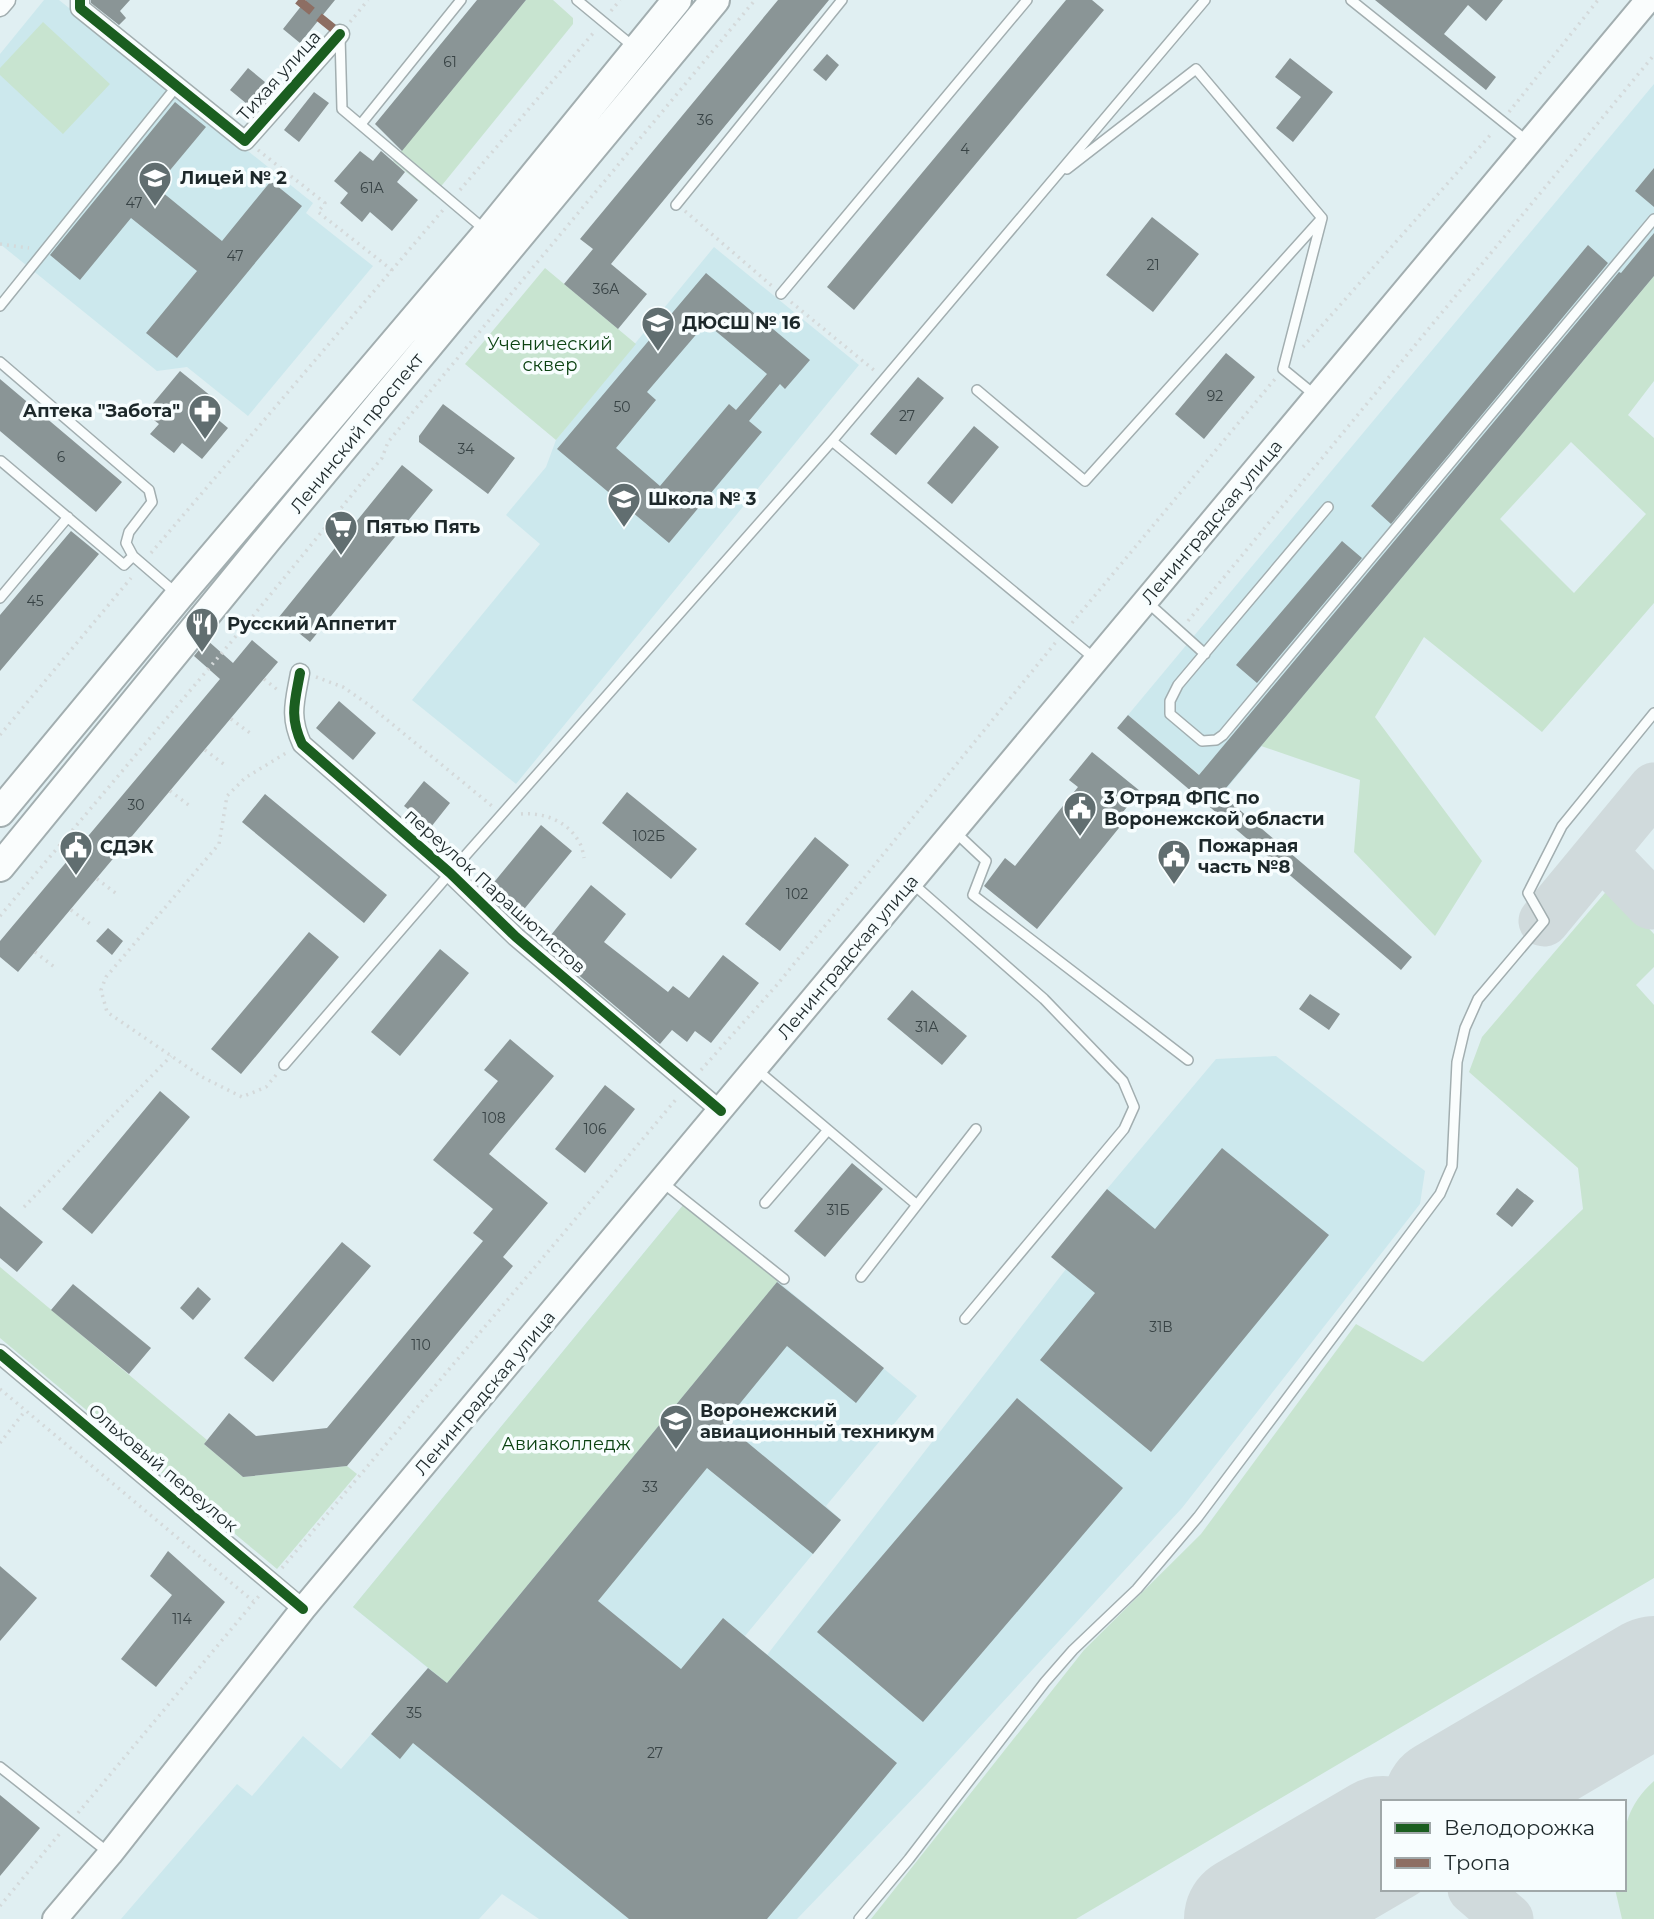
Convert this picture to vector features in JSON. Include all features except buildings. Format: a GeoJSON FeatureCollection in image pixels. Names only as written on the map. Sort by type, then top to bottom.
{"type":"FeatureCollection","features":[{"type":"Feature","properties":{"kind":"main road","name":"Ленинский проспект"},"geometry":{"type":"LineString","coordinates":[[0,812],[488,232],[677,0]]}},
{"type":"Feature","properties":{"kind":"main road","name":"Ленинский проспект"},"geometry":{"type":"LineString","coordinates":[[0,867],[715,0]]}},
{"type":"Feature","properties":{"kind":"main road","name":"Ленинградская улица"},"geometry":{"type":"LineString","coordinates":[[55,1919],[110,1854],[303,1609],[1648,0]]}},
{"type":"Feature","properties":{"kind":"street"},"geometry":{"type":"LineString","coordinates":[[0,7],[6,0]]}},
{"type":"Feature","properties":{"kind":"street"},"geometry":{"type":"LineString","coordinates":[[80,0],[80,8],[245,141]]}},
{"type":"Feature","properties":{"kind":"street","name":"Тихая улица"},"geometry":{"type":"LineString","coordinates":[[245,141],[340,34]]}},
{"type":"Feature","properties":{"kind":"street"},"geometry":{"type":"LineString","coordinates":[[300,673],[294,707],[294,727],[302,744]]}},
{"type":"Feature","properties":{"kind":"street","name":"переулок Парашютистов"},"geometry":{"type":"LineString","coordinates":[[302,744],[450,873],[516,937],[721,1111]]}},
{"type":"Feature","properties":{"kind":"street","name":"Ольховый переулок"},"geometry":{"type":"LineString","coordinates":[[0,1353],[303,1609]]}},
{"type":"Feature","properties":{"kind":"lane"},"geometry":{"type":"LineString","coordinates":[[360,124],[461,0]]}},
{"type":"Feature","properties":{"kind":"lane"},"geometry":{"type":"LineString","coordinates":[[577,0],[637,49]]}},
{"type":"Feature","properties":{"kind":"lane"},"geometry":{"type":"LineString","coordinates":[[676,205],[842,0]]}},
{"type":"Feature","properties":{"kind":"lane"},"geometry":{"type":"LineString","coordinates":[[781,294],[1027,0]]}},
{"type":"Feature","properties":{"kind":"lane"},"geometry":{"type":"LineString","coordinates":[[284,1065],[832,441],[1205,0]]}},
{"type":"Feature","properties":{"kind":"lane"},"geometry":{"type":"LineString","coordinates":[[1351,0],[1529,142]]}},
{"type":"Feature","properties":{"kind":"lane"},"geometry":{"type":"LineString","coordinates":[[340,34],[342,109],[488,232]]}},
{"type":"Feature","properties":{"kind":"lane"},"geometry":{"type":"LineString","coordinates":[[1051,182],[1196,69],[1322,218]]}},
{"type":"Feature","properties":{"kind":"lane"},"geometry":{"type":"LineString","coordinates":[[0,306],[177,86]]}},
{"type":"Feature","properties":{"kind":"lane"},"geometry":{"type":"LineString","coordinates":[[1317,397],[1283,369],[1322,218]]}},
{"type":"Feature","properties":{"kind":"lane"},"geometry":{"type":"LineString","coordinates":[[977,390],[1086,481],[1322,218]]}},
{"type":"Feature","properties":{"kind":"lane"},"geometry":{"type":"LineString","coordinates":[[1328,507],[1178,685],[1170,701],[1170,714],[1202,741],[1216,740],[1223,736],[1654,219]]}},
{"type":"Feature","properties":{"kind":"lane"},"geometry":{"type":"LineString","coordinates":[[0,362],[149,490],[152,502],[129,531],[126,543],[133,556],[179,596]]}},
{"type":"Feature","properties":{"kind":"lane"},"geometry":{"type":"LineString","coordinates":[[832,441],[1097,660]]}},
{"type":"Feature","properties":{"kind":"lane"},"geometry":{"type":"LineString","coordinates":[[1,461],[124,565],[133,556]]}},
{"type":"Feature","properties":{"kind":"lane"},"geometry":{"type":"LineString","coordinates":[[0,598],[68,517]]}},
{"type":"Feature","properties":{"kind":"lane"},"geometry":{"type":"LineString","coordinates":[[1146,601],[1205,654]]}},
{"type":"Feature","properties":{"kind":"lane"},"geometry":{"type":"LineString","coordinates":[[859,1919],[925,1840],[1045,1682],[1073,1650],[1137,1589],[1215,1497],[1440,1194],[1451,1166],[1457,1062],[1465,1028],[1478,999],[1544,921],[1528,893],[1562,826],[1654,713]]}},
{"type":"Feature","properties":{"kind":"lane"},"geometry":{"type":"LineString","coordinates":[[954,831],[986,861],[973,895],[1188,1060]]}},
{"type":"Feature","properties":{"kind":"lane"},"geometry":{"type":"LineString","coordinates":[[911,882],[1044,999],[1123,1081],[1134,1107],[1124,1129],[965,1319]]}},
{"type":"Feature","properties":{"kind":"lane"},"geometry":{"type":"LineString","coordinates":[[755,1068],[917,1205]]}},
{"type":"Feature","properties":{"kind":"lane"},"geometry":{"type":"LineString","coordinates":[[861,1277],[976,1129]]}},
{"type":"Feature","properties":{"kind":"lane"},"geometry":{"type":"LineString","coordinates":[[765,1203],[828,1130]]}},
{"type":"Feature","properties":{"kind":"lane"},"geometry":{"type":"LineString","coordinates":[[662,1181],[784,1279]]}},
{"type":"Feature","properties":{"kind":"lane"},"geometry":{"type":"LineString","coordinates":[[0,1767],[110,1854]]}},
{"type":"Feature","properties":{"kind":"path"},"geometry":{"type":"LineString","coordinates":[[340,34],[368,0]]}},
{"type":"Feature","properties":{"kind":"path"},"geometry":{"type":"LineString","coordinates":[[0,735],[620,0]]}},
{"type":"Feature","properties":{"kind":"path"},"geometry":{"type":"LineString","coordinates":[[0,916],[253,616],[382,458],[388,442],[755,0]]}},
{"type":"Feature","properties":{"kind":"path"},"geometry":{"type":"LineString","coordinates":[[0,1906],[690,1083],[776,986],[1283,369],[1502,121],[1598,0]]}},
{"type":"Feature","properties":{"kind":"path"},"geometry":{"type":"LineString","coordinates":[[1179,632],[1654,55]]}},
{"type":"Feature","properties":{"kind":"path"},"geometry":{"type":"LineString","coordinates":[[245,141],[325,203],[318,212],[392,270]]}},
{"type":"Feature","properties":{"kind":"path"},"geometry":{"type":"LineString","coordinates":[[0,244],[45,250]]}},
{"type":"Feature","properties":{"kind":"path"},"geometry":{"type":"LineString","coordinates":[[300,673],[343,687],[369,705],[502,815],[531,813],[549,816],[580,842],[584,858]]}},
{"type":"Feature","properties":{"kind":"path"},"geometry":{"type":"LineString","coordinates":[[264,679],[282,694]]}},
{"type":"Feature","properties":{"kind":"path"},"geometry":{"type":"LineString","coordinates":[[231,719],[250,733]]}},
{"type":"Feature","properties":{"kind":"path"},"geometry":{"type":"LineString","coordinates":[[284,1065],[266,1087],[242,1097],[202,1077],[107,1012],[101,990],[106,977],[219,844],[227,796],[245,778],[302,744]]}},
{"type":"Feature","properties":{"kind":"path"},"geometry":{"type":"LineString","coordinates":[[205,750],[225,765]]}},
{"type":"Feature","properties":{"kind":"path"},"geometry":{"type":"LineString","coordinates":[[170,791],[190,806]]}},
{"type":"Feature","properties":{"kind":"path"},"geometry":{"type":"LineString","coordinates":[[132,837],[152,853]]}},
{"type":"Feature","properties":{"kind":"path"},"geometry":{"type":"LineString","coordinates":[[97,879],[118,895]]}},
{"type":"Feature","properties":{"kind":"path"},"geometry":{"type":"LineString","coordinates":[[71,910],[93,926]]}},
{"type":"Feature","properties":{"kind":"path"},"geometry":{"type":"LineString","coordinates":[[36,952],[57,969]]}},
{"type":"Feature","properties":{"kind":"path"},"geometry":{"type":"LineString","coordinates":[[24,1207],[171,1056]]}},
{"type":"Feature","properties":{"kind":"path"},"geometry":{"type":"LineString","coordinates":[[0,1389],[254,1602]]}},
{"type":"Feature","properties":{"kind":"path"},"geometry":{"type":"LineString","coordinates":[[0,1443],[26,1411]]}},
{"type":"Feature","properties":{"kind":"shaded area","name":"Лицей № 2"},"geometry":{"type":"Polygon","coordinates":[[[44,0],[59,0],[313,203],[306,213],[373,266],[248,416],[187,367],[157,371],[0,244],[0,54],[44,0]]]}},
{"type":"Feature","properties":{"kind":"shaded area"},"geometry":{"type":"Polygon","coordinates":[[[1654,84],[1654,276],[1222,794],[1128,715],[1654,84]]]}},
{"type":"Feature","properties":{"kind":"shaded area","name":"Школа № 3"},"geometry":{"type":"Polygon","coordinates":[[[714,247],[859,365],[516,784],[412,700],[540,544],[506,515],[546,467],[556,440],[714,247]]]}},
{"type":"Feature","properties":{"kind":"shaded area"},"geometry":{"type":"Polygon","coordinates":[[[1276,1056],[1425,1171],[1420,1204],[1182,1508],[926,1785],[797,1919],[539,1919],[502,1894],[479,1919],[121,1919],[237,1784],[252,1796],[303,1736],[341,1769],[428,1668],[353,1607],[684,1204],[917,1396],[826,1506],[841,1520],[745,1636],[767,1655],[1066,1269],[1107,1189],[1216,1059],[1276,1056]]]}},
{"type":"Feature","properties":{"kind":"green space"},"geometry":{"type":"Polygon","coordinates":[[[526,0],[553,0],[573,18],[573,24],[434,195],[393,161],[526,0]]]}},
{"type":"Feature","properties":{"kind":"green space"},"geometry":{"type":"Polygon","coordinates":[[[43,22],[110,84],[63,134],[0,75],[0,68],[43,22]]]}},
{"type":"Feature","properties":{"kind":"green space","name":"Ученический сквер"},"geometry":{"type":"Polygon","coordinates":[[[545,268],[636,344],[556,440],[465,364],[545,268]]]}},
{"type":"Feature","properties":{"kind":"green space"},"geometry":{"type":"Polygon","coordinates":[[[1654,276],[1654,381],[1628,415],[1654,438],[1654,603],[1542,732],[1424,637],[1375,717],[1482,861],[1435,936],[1354,852],[1360,780],[1261,746],[1654,276]],[[1571,442],[1500,519],[1574,593],[1646,514],[1571,442]]]}},
{"type":"Feature","properties":{"kind":"green space"},"geometry":{"type":"Polygon","coordinates":[[[1610,887],[1654,934],[1654,967],[1636,985],[1654,1005],[1654,1578],[1076,1919],[871,1919],[1084,1650],[1201,1534],[1356,1324],[1423,1362],[1583,1209],[1578,1168],[1469,1072],[1482,1037],[1610,887]]]}},
{"type":"Feature","properties":{"kind":"green space","name":"Авиаколледж"},"geometry":{"type":"Polygon","coordinates":[[[684,1204],[778,1281],[447,1683],[353,1607],[684,1204]]]}},
{"type":"Feature","properties":{"kind":"green space"},"geometry":{"type":"Polygon","coordinates":[[[0,1267],[207,1440],[204,1444],[243,1477],[347,1466],[357,1474],[277,1569],[0,1338],[0,1267]]]}},
{"type":"Feature","properties":{"kind":"green space"},"geometry":{"type":"Polygon","coordinates":[[[1654,1781],[1654,1919],[1622,1919],[1615,1891],[1626,1891],[1626,1826],[1642,1794],[1654,1781]]]}},
{"type":"Feature","properties":{"kind":"taxiway"},"geometry":{"type":"LineString","coordinates":[[1544,921],[1654,788]]}},
{"type":"Feature","properties":{"kind":"taxiway"},"geometry":{"type":"LineString","coordinates":[[1601,852],[1651,904]]}},
{"type":"Feature","properties":{"kind":"taxiway"},"geometry":{"type":"LineString","coordinates":[[1523,1800],[1589,1718]]}},
{"type":"Feature","properties":{"kind":"taxiway"},"geometry":{"type":"LineString","coordinates":[[1309,1883],[1381,1865]]}},
{"type":"Feature","properties":{"kind":"taxiway"},"geometry":{"type":"LineString","coordinates":[[1475,1891],[1508,1919]]}},
{"type":"Feature","properties":{"kind":"runway"},"geometry":{"type":"LineString","coordinates":[[1450,1800],[1654,1680]]}},
{"type":"Feature","properties":{"kind":"runway"},"geometry":{"type":"LineString","coordinates":[[1248,1919],[1381,1841]]}},
{"type":"Feature","properties":{"kind":"marked path"},"geometry":{"type":"LineString","coordinates":[[298,0],[340,34]]}},
{"type":"Feature","properties":{"kind":"cycle path"},"geometry":{"type":"LineString","coordinates":[[80,0],[80,8],[245,141],[340,34]]}},
{"type":"Feature","properties":{"kind":"cycle path"},"geometry":{"type":"LineString","coordinates":[[300,673],[294,717],[302,744],[450,873],[516,937],[721,1111]]}},
{"type":"Feature","properties":{"kind":"cycle path"},"geometry":{"type":"LineString","coordinates":[[0,1354],[303,1609]]}},
{"type":"Feature","properties":{"kind":"place","name":"Лицей № 2"},"geometry":{"type":"Point","coordinates":[155,208]}},
{"type":"Feature","properties":{"kind":"place","name":"ДЮСШ № 16"},"geometry":{"type":"Point","coordinates":[658,353]}},
{"type":"Feature","properties":{"kind":"place","name":"Аптека \"Забота\""},"geometry":{"type":"Point","coordinates":[205,441]}},
{"type":"Feature","properties":{"kind":"place","name":"Школа № 3"},"geometry":{"type":"Point","coordinates":[624,529]}},
{"type":"Feature","properties":{"kind":"place","name":"Пятью Пять"},"geometry":{"type":"Point","coordinates":[341,557]}},
{"type":"Feature","properties":{"kind":"place","name":"Русский Аппетит"},"geometry":{"type":"Point","coordinates":[202,654]}},
{"type":"Feature","properties":{"kind":"place","name":"3 Отряд ФПС по Воронежской области"},"geometry":{"type":"Point","coordinates":[1080,838]}},
{"type":"Feature","properties":{"kind":"place","name":"СДЭК"},"geometry":{"type":"Point","coordinates":[76,877]}},
{"type":"Feature","properties":{"kind":"place","name":"Пожарная часть №8"},"geometry":{"type":"Point","coordinates":[1174,886]}},
{"type":"Feature","properties":{"kind":"place","name":"Воронежский авиационный техникум"},"geometry":{"type":"Point","coordinates":[676,1451]}}]}
